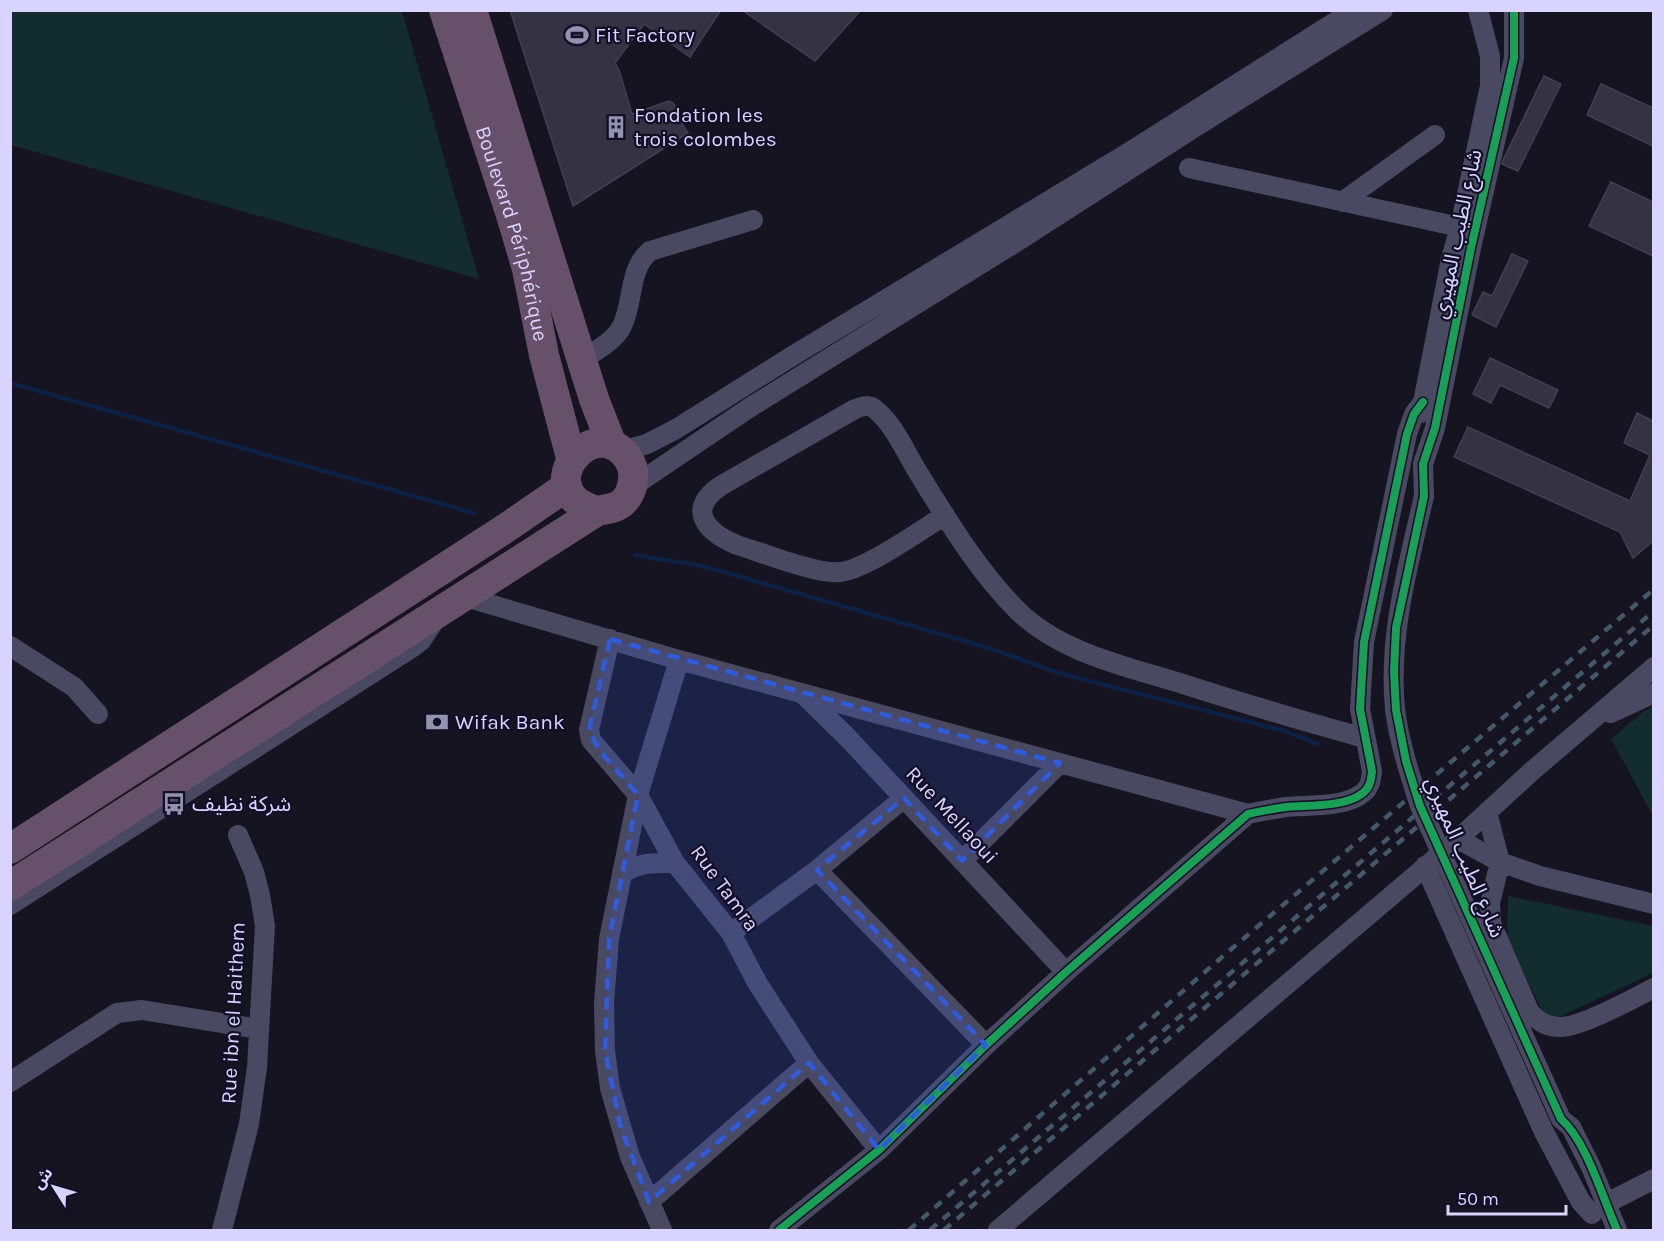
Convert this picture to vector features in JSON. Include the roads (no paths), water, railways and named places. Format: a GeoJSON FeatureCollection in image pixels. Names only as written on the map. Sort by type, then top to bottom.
{"type":"FeatureCollection","features":[{"type":"Feature","properties":{"kind":"highway","name":"Boulevard Périphérique"},"geometry":{"type":"LineString","coordinates":[[444,10],[521,247],[556,402],[569,472]]}},
{"type":"Feature","properties":{"kind":"highway","name":"Boulevard Périphérique"},"geometry":{"type":"LineString","coordinates":[[472,10],[594,399],[617,448]]}},
{"type":"Feature","properties":{"kind":"highway"},"geometry":{"type":"LineString","coordinates":[[534,508],[551,452],[556,402]]}},
{"type":"Feature","properties":{"kind":"highway"},"geometry":{"type":"LineString","coordinates":[[10,849],[509,526],[534,508],[569,472],[579,450],[601,443],[617,448],[630,462],[634,474],[632,487],[626,498],[616,507],[597,511],[10,886]]}},
{"type":"Feature","properties":{"kind":"highway"},"geometry":{"type":"LineString","coordinates":[[569,472],[573,499],[584,507],[597,511]]}},
{"type":"Feature","properties":{"kind":"street"},"geometry":{"type":"LineString","coordinates":[[617,448],[647,444],[676,429],[1131,151],[1354,10]]}},
{"type":"Feature","properties":{"kind":"street"},"geometry":{"type":"LineString","coordinates":[[632,487],[749,408],[1383,10]]}},
{"type":"Feature","properties":{"kind":"street","name":"شارع الطيب المهيري"},"geometry":{"type":"LineString","coordinates":[[1424,464],[1415,450],[1451,259],[1490,86],[1490,56],[1479,10]]}},
{"type":"Feature","properties":{"kind":"street","name":"شارع الطيب المهيري"},"geometry":{"type":"LineString","coordinates":[[1515,10],[1514,58],[1471,248],[1435,428],[1424,464],[1424,496],[1396,628],[1395,710],[1406,761],[1420,807],[1561,1119],[1571,1127],[1591,1167],[1599,1216]]}},
{"type":"Feature","properties":{"kind":"street"},"geometry":{"type":"LineString","coordinates":[[1342,202],[1435,135]]}},
{"type":"Feature","properties":{"kind":"street"},"geometry":{"type":"LineString","coordinates":[[1189,168],[1460,227]]}},
{"type":"Feature","properties":{"kind":"street"},"geometry":{"type":"LineString","coordinates":[[582,360],[622,328],[642,257],[650,251],[753,220]]}},
{"type":"Feature","properties":{"kind":"street"},"geometry":{"type":"LineString","coordinates":[[10,905],[413,647],[421,641],[452,602],[610,639],[679,660],[1248,814],[1283,807],[1343,801],[1362,795],[1371,781],[1372,771],[1360,709],[1361,680],[1370,609],[1407,434],[1411,420],[1424,402]]}},
{"type":"Feature","properties":{"kind":"street"},"geometry":{"type":"LineString","coordinates":[[945,515],[864,564],[848,571],[831,573],[722,539],[708,527],[703,511],[704,502],[712,492],[855,409],[867,406],[875,410],[888,425],[945,515],[987,575],[1017,610],[1043,632],[1104,659],[1309,723],[1365,738]]}},
{"type":"Feature","properties":{"kind":"street"},"geometry":{"type":"LineString","coordinates":[[10,832],[483,530],[500,522],[509,526]]}},
{"type":"Feature","properties":{"kind":"street","name":"Rue Tamra"},"geometry":{"type":"LineString","coordinates":[[610,639],[589,730],[591,740],[638,795],[675,863],[731,933],[758,984],[809,1063],[879,1150]]}},
{"type":"Feature","properties":{"kind":"street"},"geometry":{"type":"LineString","coordinates":[[10,646],[74,687],[98,714]]}},
{"type":"Feature","properties":{"kind":"street"},"geometry":{"type":"LineString","coordinates":[[662,1230],[620,1125],[610,1088],[605,1051],[604,1003],[609,939],[638,795],[679,660]]}},
{"type":"Feature","properties":{"kind":"street"},"geometry":{"type":"LineString","coordinates":[[998,1230],[1458,839],[1653,667]]}},
{"type":"Feature","properties":{"kind":"street","name":"Rue Mellaoui"},"geometry":{"type":"LineString","coordinates":[[802,693],[847,737],[1066,972]]}},
{"type":"Feature","properties":{"kind":"street"},"geometry":{"type":"LineString","coordinates":[[1590,724],[1653,693]]}},
{"type":"Feature","properties":{"kind":"street"},"geometry":{"type":"LineString","coordinates":[[847,737],[870,711]]}},
{"type":"Feature","properties":{"kind":"street"},"geometry":{"type":"LineString","coordinates":[[962,861],[1060,764]]}},
{"type":"Feature","properties":{"kind":"street"},"geometry":{"type":"LineString","coordinates":[[731,933],[817,870],[904,798]]}},
{"type":"Feature","properties":{"kind":"street"},"geometry":{"type":"LineString","coordinates":[[1487,812],[1500,862],[1490,903],[1491,922],[1529,1011],[1538,1020],[1551,1026],[1563,1027],[1582,1021],[1653,988]]}},
{"type":"Feature","properties":{"kind":"street"},"geometry":{"type":"LineString","coordinates":[[779,1230],[879,1150],[986,1045],[1066,972],[1248,814]]}},
{"type":"Feature","properties":{"kind":"street","name":"Rue ibn el Haithem"},"geometry":{"type":"LineString","coordinates":[[222,1230],[249,1124],[258,1067],[265,926],[254,872],[238,835]]}},
{"type":"Feature","properties":{"kind":"street"},"geometry":{"type":"LineString","coordinates":[[1458,839],[1500,862],[1539,876],[1653,904]]}},
{"type":"Feature","properties":{"kind":"street"},"geometry":{"type":"LineString","coordinates":[[622,873],[637,865],[675,863]]}},
{"type":"Feature","properties":{"kind":"street"},"geometry":{"type":"LineString","coordinates":[[1425,866],[1543,1130],[1581,1202],[1617,1230]]}},
{"type":"Feature","properties":{"kind":"street"},"geometry":{"type":"LineString","coordinates":[[817,870],[986,1045]]}},
{"type":"Feature","properties":{"kind":"street"},"geometry":{"type":"LineString","coordinates":[[10,1082],[117,1013],[142,1010],[259,1029]]}},
{"type":"Feature","properties":{"kind":"street"},"geometry":{"type":"LineString","coordinates":[[649,1202],[809,1063]]}},
{"type":"Feature","properties":{"kind":"street"},"geometry":{"type":"LineString","coordinates":[[1599,1216],[1653,1179]]}},
{"type":"Feature","properties":{"kind":"waterway"},"geometry":{"type":"LineString","coordinates":[[10,383],[474,513]]}},
{"type":"Feature","properties":{"kind":"waterway"},"geometry":{"type":"LineString","coordinates":[[635,555],[702,566],[992,649],[1055,672],[1284,731],[1318,744]]}},
{"type":"Feature","properties":{"kind":"railway"},"geometry":{"type":"LineString","coordinates":[[909,1230],[1229,951],[1654,589]]}},
{"type":"Feature","properties":{"kind":"railway"},"geometry":{"type":"LineString","coordinates":[[930,1230],[1654,611]]}},
{"type":"Feature","properties":{"kind":"railway"},"geometry":{"type":"LineString","coordinates":[[944,1230],[1654,625]]}},
{"type":"Feature","properties":{"kind":"place","name":"Fit Factory"},"geometry":{"type":"Point","coordinates":[577,35]}},
{"type":"Feature","properties":{"kind":"place","name":"Fondation les trois colombes"},"geometry":{"type":"Point","coordinates":[616,127]}},
{"type":"Feature","properties":{"kind":"place","name":"Wifak Bank"},"geometry":{"type":"Point","coordinates":[437,722]}},
{"type":"Feature","properties":{"kind":"place","name":"شركة نظيف"},"geometry":{"type":"Point","coordinates":[174,804]}}]}
